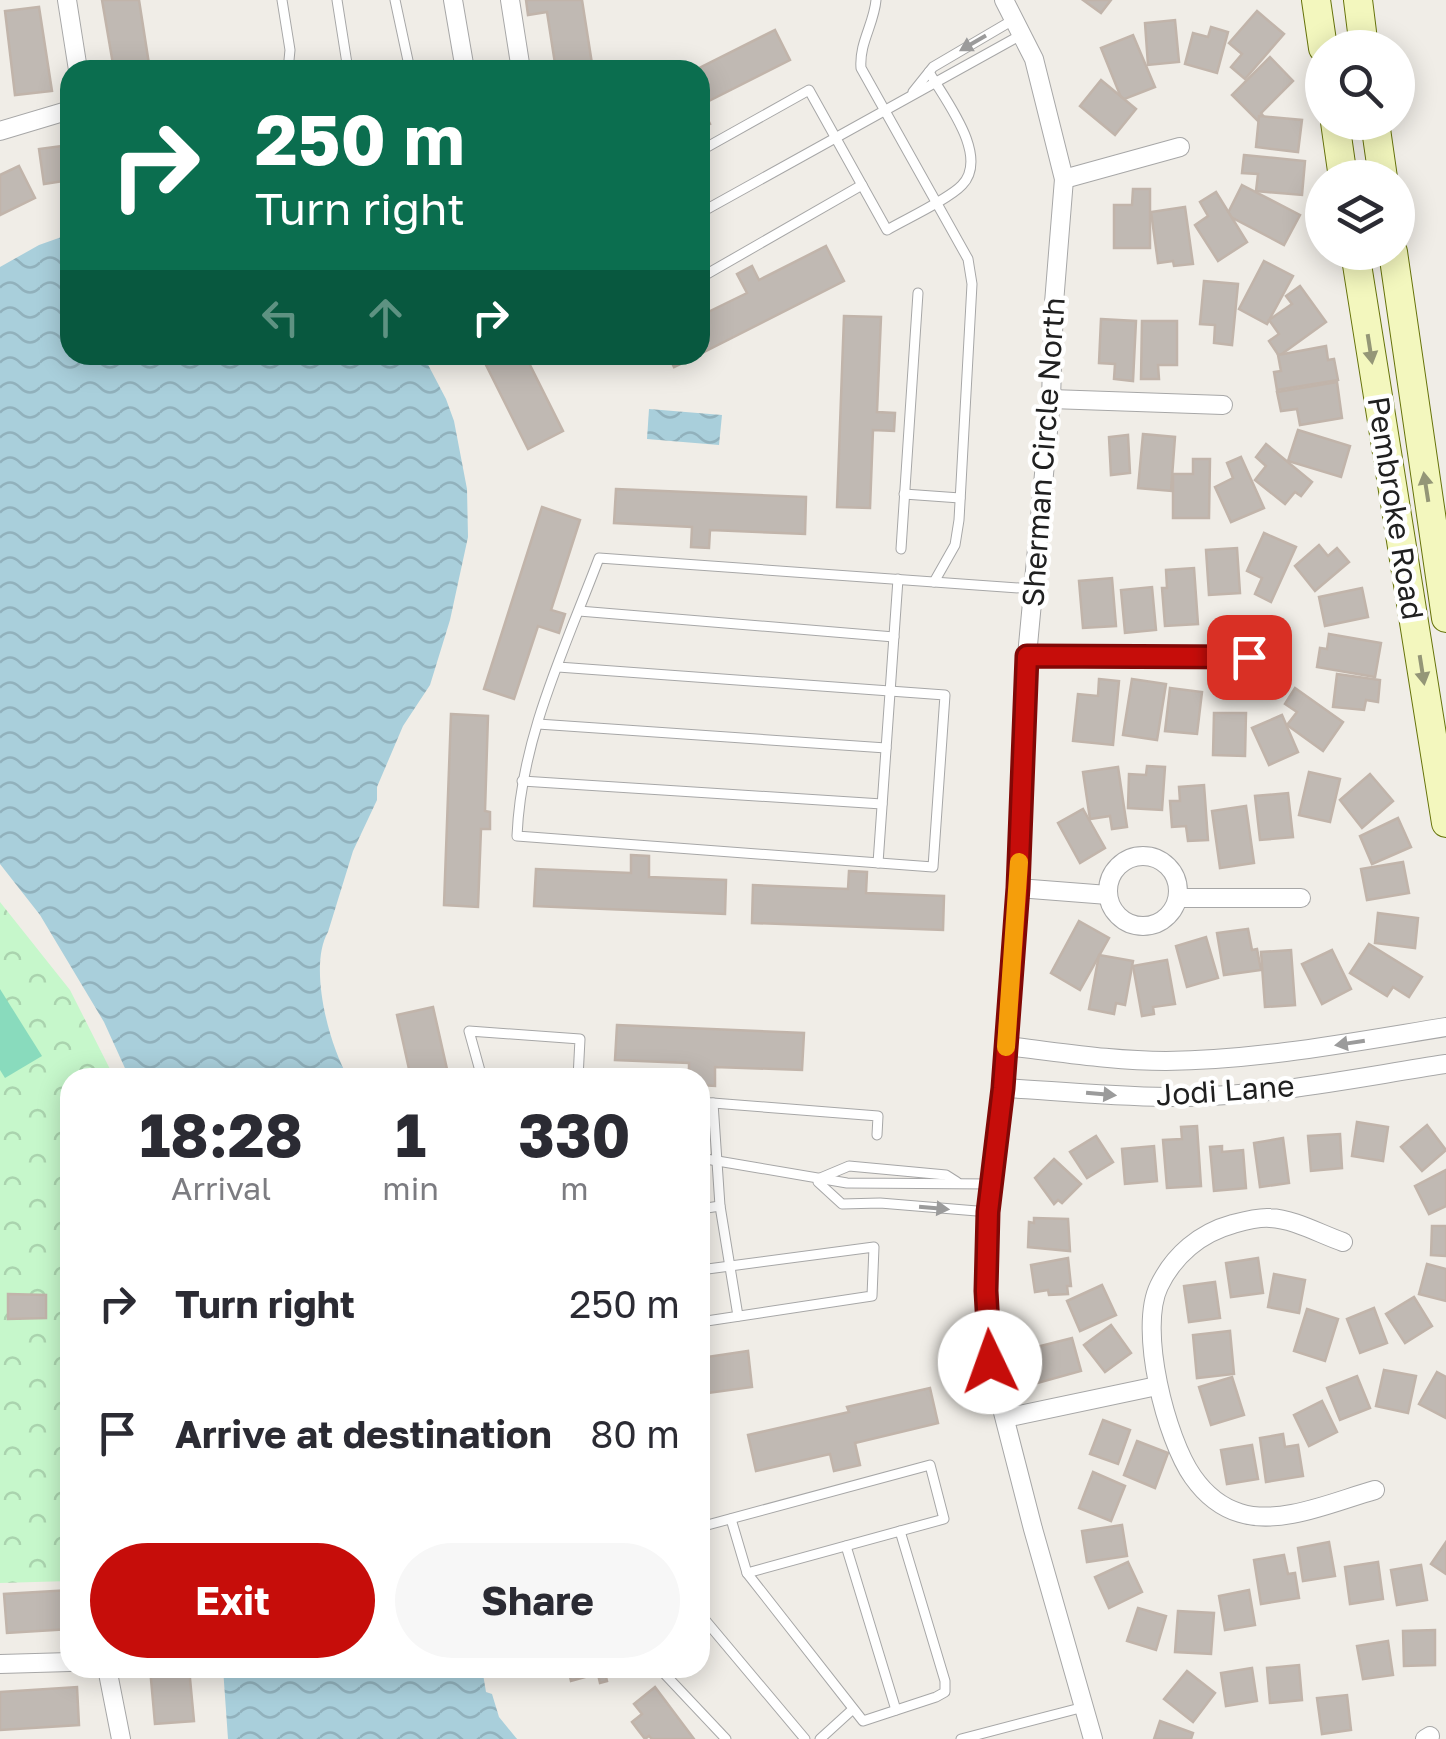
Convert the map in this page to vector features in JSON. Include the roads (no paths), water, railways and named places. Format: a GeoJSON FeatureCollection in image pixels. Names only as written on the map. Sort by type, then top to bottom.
{"type":"FeatureCollection","features":[{"type":"Feature","properties":{"kind":"main road"},"geometry":{"type":"LineString","coordinates":[[1316,0],[1321,30]]}},
{"type":"Feature","properties":{"kind":"main road"},"geometry":{"type":"LineString","coordinates":[[1358,0],[1362,30]]}},
{"type":"Feature","properties":{"kind":"main road","name":"Pembroke Road"},"geometry":{"type":"LineString","coordinates":[[1358,270],[1446,823]]}},
{"type":"Feature","properties":{"kind":"main road","name":"Pembroke Road"},"geometry":{"type":"LineString","coordinates":[[1396,270],[1446,618]]}},
{"type":"Feature","properties":{"kind":"street"},"geometry":{"type":"LineString","coordinates":[[67,0],[76,60]]}},
{"type":"Feature","properties":{"kind":"street"},"geometry":{"type":"LineString","coordinates":[[453,0],[463,60]]}},
{"type":"Feature","properties":{"kind":"street"},"geometry":{"type":"LineString","coordinates":[[510,0],[520,60]]}},
{"type":"Feature","properties":{"kind":"street","name":"Sherman Circle North"},"geometry":{"type":"LineString","coordinates":[[1004,0],[1034,59],[1064,178],[1054,303],[1052,399],[1027,656],[1018,888],[1003,1088],[988,1212],[986,1291],[990,1362],[1084,1707],[1088,1738]]}},
{"type":"Feature","properties":{"kind":"street"},"geometry":{"type":"LineString","coordinates":[[0,130],[60,113]]}},
{"type":"Feature","properties":{"kind":"street"},"geometry":{"type":"LineString","coordinates":[[1064,178],[1180,147]]}},
{"type":"Feature","properties":{"kind":"street"},"geometry":{"type":"LineString","coordinates":[[1052,399],[1223,404]]}},
{"type":"Feature","properties":{"kind":"street"},"geometry":{"type":"LineString","coordinates":[[1027,656],[1249,657]]}},
{"type":"Feature","properties":{"kind":"street"},"geometry":{"type":"LineString","coordinates":[[1140,855],[1162,861],[1177,880],[1178,898],[1161,922],[1138,926],[1118,916],[1108,896],[1112,873],[1120,864],[1140,855]]}},
{"type":"Feature","properties":{"kind":"street"},"geometry":{"type":"LineString","coordinates":[[1018,888],[1108,896]]}},
{"type":"Feature","properties":{"kind":"street"},"geometry":{"type":"LineString","coordinates":[[1178,898],[1301,898]]}},
{"type":"Feature","properties":{"kind":"street","name":"Jodi Lane"},"geometry":{"type":"LineString","coordinates":[[1006,1046],[1114,1059],[1216,1060],[1446,1027]]}},
{"type":"Feature","properties":{"kind":"street","name":"Jodi Lane"},"geometry":{"type":"LineString","coordinates":[[1003,1088],[1190,1097],[1260,1092],[1446,1064]]}},
{"type":"Feature","properties":{"kind":"street"},"geometry":{"type":"LineString","coordinates":[[1343,1242],[1270,1218],[1216,1229],[1193,1242],[1158,1288],[1151,1322],[1157,1386],[1191,1475],[1214,1501],[1241,1514],[1287,1514],[1375,1490]]}},
{"type":"Feature","properties":{"kind":"street"},"geometry":{"type":"LineString","coordinates":[[1005,1418],[1157,1386]]}},
{"type":"Feature","properties":{"kind":"street"},"geometry":{"type":"LineString","coordinates":[[0,1664],[60,1662]]}},
{"type":"Feature","properties":{"kind":"street"},"geometry":{"type":"LineString","coordinates":[[109,1678],[122,1739]]}},
{"type":"Feature","properties":{"kind":"lane"},"geometry":{"type":"LineString","coordinates":[[282,0],[289,60]]}},
{"type":"Feature","properties":{"kind":"lane"},"geometry":{"type":"LineString","coordinates":[[337,0],[346,60]]}},
{"type":"Feature","properties":{"kind":"lane"},"geometry":{"type":"LineString","coordinates":[[395,0],[408,60]]}},
{"type":"Feature","properties":{"kind":"lane"},"geometry":{"type":"LineString","coordinates":[[876,0],[860,52],[860,68],[968,259],[972,284],[955,545],[934,582]]}},
{"type":"Feature","properties":{"kind":"lane"},"geometry":{"type":"LineString","coordinates":[[908,98],[929,72],[1018,27]]}},
{"type":"Feature","properties":{"kind":"lane"},"geometry":{"type":"LineString","coordinates":[[710,207],[935,83],[1018,27]]}},
{"type":"Feature","properties":{"kind":"lane"},"geometry":{"type":"LineString","coordinates":[[710,145],[809,90],[887,230],[962,186],[971,171],[973,152],[929,72]]}},
{"type":"Feature","properties":{"kind":"lane"},"geometry":{"type":"LineString","coordinates":[[710,272],[862,185]]}},
{"type":"Feature","properties":{"kind":"lane"},"geometry":{"type":"LineString","coordinates":[[901,549],[918,293]]}},
{"type":"Feature","properties":{"kind":"lane"},"geometry":{"type":"LineString","coordinates":[[904,494],[960,498]]}},
{"type":"Feature","properties":{"kind":"lane"},"geometry":{"type":"LineString","coordinates":[[558,667],[946,695],[933,867],[517,836],[522,780],[558,667],[598,558],[1034,590]]}},
{"type":"Feature","properties":{"kind":"lane"},"geometry":{"type":"LineString","coordinates":[[878,862],[898,579]]}},
{"type":"Feature","properties":{"kind":"lane"},"geometry":{"type":"LineString","coordinates":[[579,611],[894,637]]}},
{"type":"Feature","properties":{"kind":"lane"},"geometry":{"type":"LineString","coordinates":[[538,724],[886,748]]}},
{"type":"Feature","properties":{"kind":"lane"},"geometry":{"type":"LineString","coordinates":[[522,780],[882,804]]}},
{"type":"Feature","properties":{"kind":"lane"},"geometry":{"type":"LineString","coordinates":[[479,1068],[469,1031],[580,1039],[579,1068]]}},
{"type":"Feature","properties":{"kind":"lane"},"geometry":{"type":"LineString","coordinates":[[710,1103],[878,1116],[877,1135]]}},
{"type":"Feature","properties":{"kind":"lane"},"geometry":{"type":"LineString","coordinates":[[713,1103],[720,1206],[738,1316]]}},
{"type":"Feature","properties":{"kind":"lane"},"geometry":{"type":"LineString","coordinates":[[710,1159],[816,1180],[945,1186],[957,1182],[993,1184]]}},
{"type":"Feature","properties":{"kind":"lane"},"geometry":{"type":"LineString","coordinates":[[816,1180],[849,1166],[946,1176],[957,1182]]}},
{"type":"Feature","properties":{"kind":"lane"},"geometry":{"type":"LineString","coordinates":[[816,1180],[842,1204],[988,1212]]}},
{"type":"Feature","properties":{"kind":"lane"},"geometry":{"type":"LineString","coordinates":[[710,1208],[720,1206]]}},
{"type":"Feature","properties":{"kind":"lane"},"geometry":{"type":"LineString","coordinates":[[710,1269],[874,1247],[872,1296],[710,1320]]}},
{"type":"Feature","properties":{"kind":"lane"},"geometry":{"type":"LineString","coordinates":[[710,1525],[930,1464],[944,1519],[747,1573]]}},
{"type":"Feature","properties":{"kind":"lane"},"geometry":{"type":"LineString","coordinates":[[730,1519],[747,1573],[863,1721],[944,1692],[945,1680],[900,1531]]}},
{"type":"Feature","properties":{"kind":"lane"},"geometry":{"type":"LineString","coordinates":[[846,1546],[896,1710]]}},
{"type":"Feature","properties":{"kind":"lane"},"geometry":{"type":"LineString","coordinates":[[710,1626],[804,1739]]}},
{"type":"Feature","properties":{"kind":"lane"},"geometry":{"type":"LineString","coordinates":[[668,1678],[726,1739]]}},
{"type":"Feature","properties":{"kind":"lane"},"geometry":{"type":"LineString","coordinates":[[960,1739],[1084,1707]]}},
{"type":"Feature","properties":{"kind":"lane"},"geometry":{"type":"LineString","coordinates":[[820,1739],[853,1709]]}},
{"type":"Feature","properties":{"kind":"water"},"geometry":{"type":"Polygon","coordinates":[[[60,238],[60,365],[428,365],[446,399],[467,489],[468,537],[450,620],[430,685],[403,726],[377,787],[377,800],[353,851],[322,947],[323,1005],[344,1068],[125,1068],[104,1022],[40,915],[0,864],[0,267],[60,238]]]}},
{"type":"Feature","properties":{"kind":"water"},"geometry":{"type":"Polygon","coordinates":[[[649,409],[722,415],[719,445],[647,439],[649,409]]]}},
{"type":"Feature","properties":{"kind":"water"},"geometry":{"type":"Polygon","coordinates":[[[224,1678],[484,1678],[499,1717],[517,1739],[228,1739],[224,1678]]]}}]}
